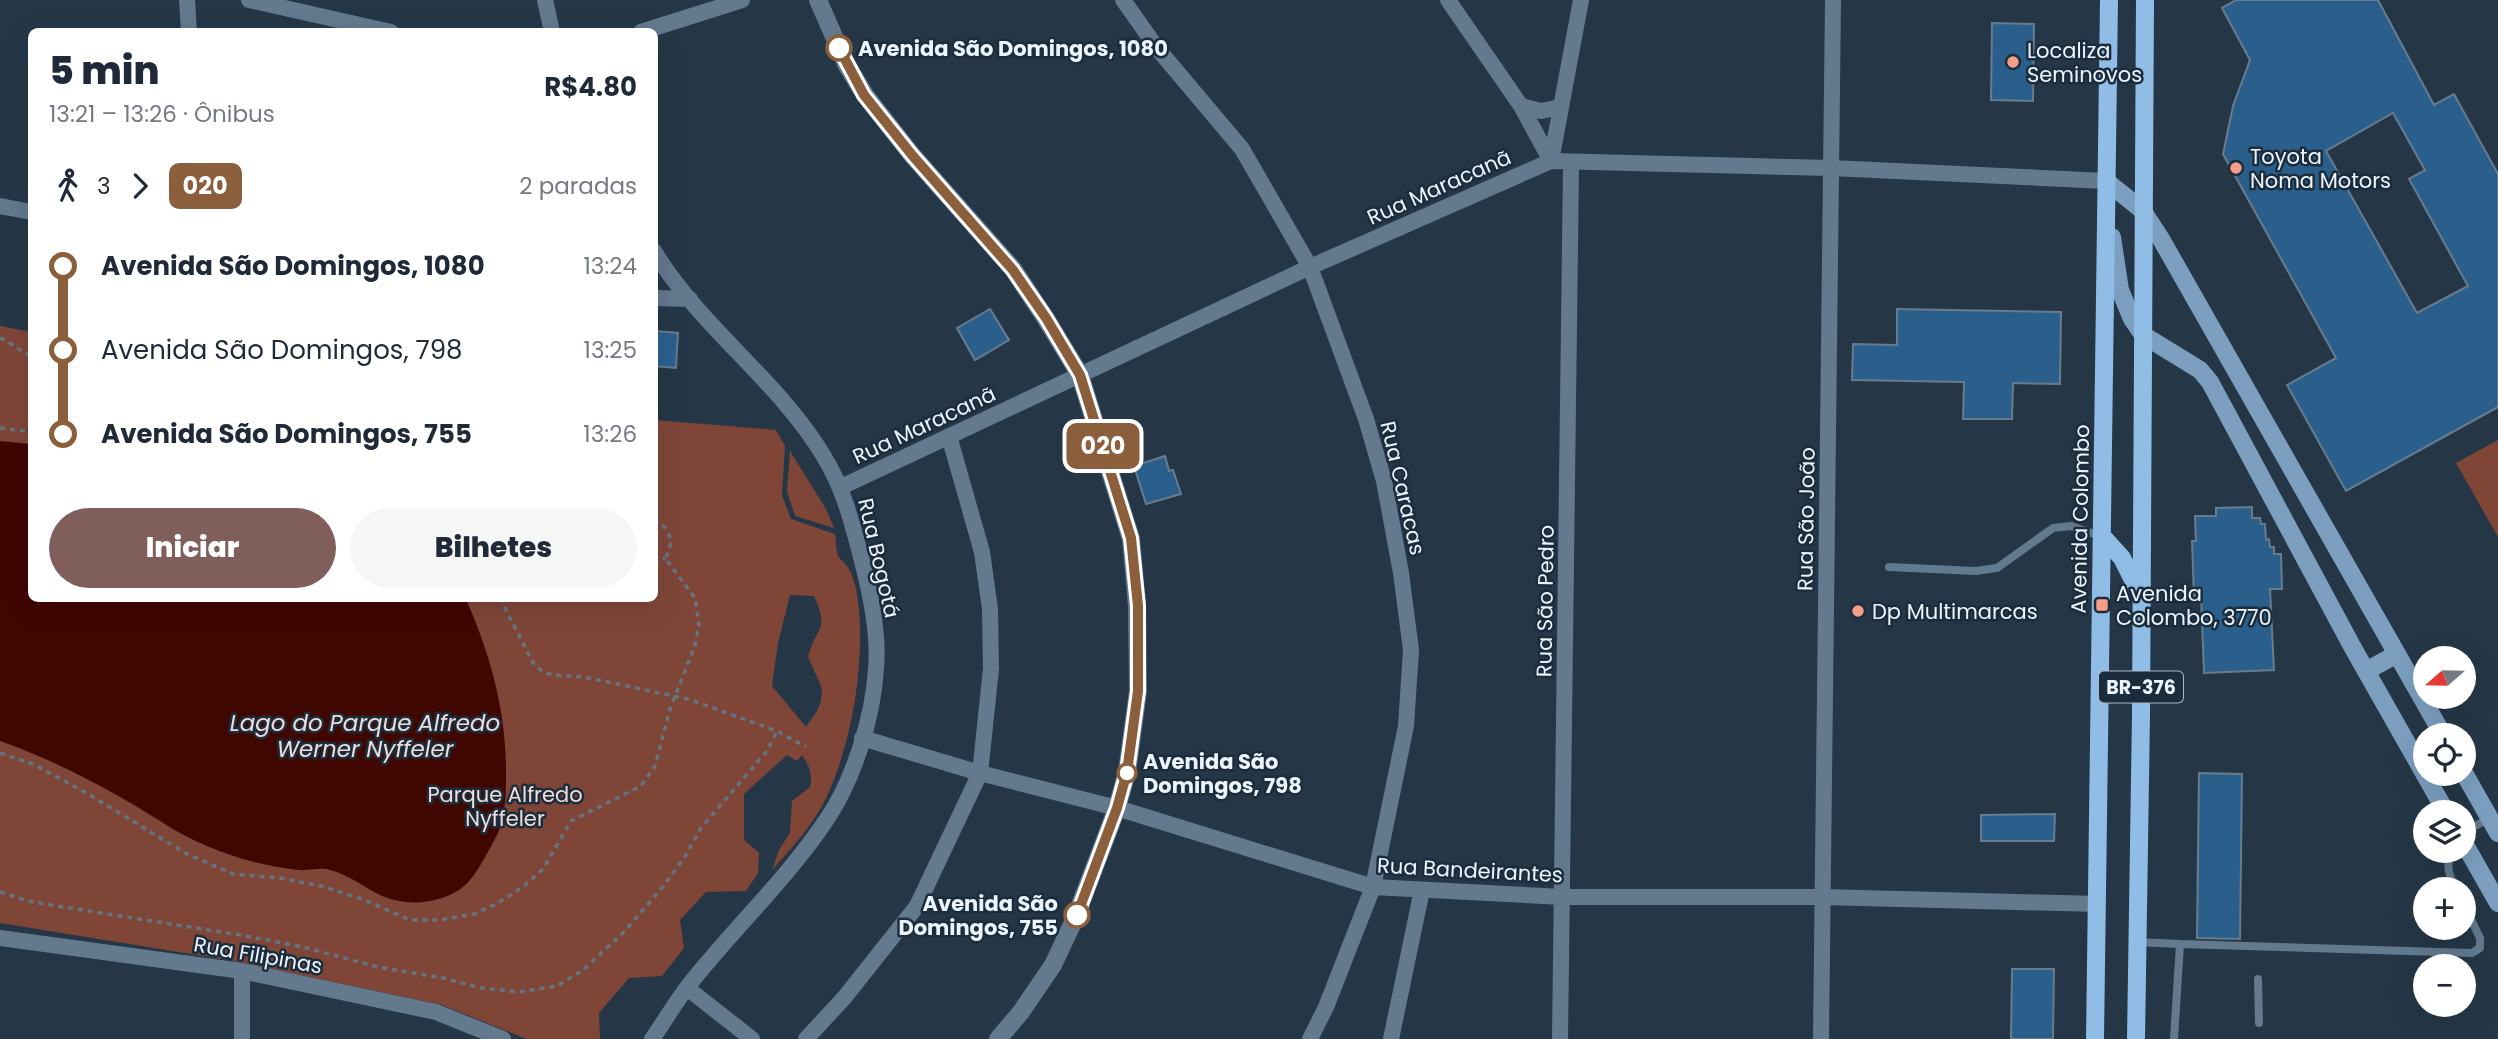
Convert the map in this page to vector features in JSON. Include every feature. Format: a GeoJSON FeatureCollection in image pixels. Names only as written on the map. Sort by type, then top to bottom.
{"type":"FeatureCollection","features":[{"type":"Feature","properties":{"kind":"main road","name":"Avenida Colombo"},"geometry":{"type":"LineString","coordinates":[[2095,1039],[2109,0]]}},
{"type":"Feature","properties":{"kind":"main road","name":"BR-376"},"geometry":{"type":"LineString","coordinates":[[2136,1039],[2145,0]]}},
{"type":"Feature","properties":{"kind":"main road"},"geometry":{"type":"LineString","coordinates":[[2106,181],[2142,210],[2161,239],[2436,723]]}},
{"type":"Feature","properties":{"kind":"main road"},"geometry":{"type":"LineString","coordinates":[[2106,181],[2115,264],[2120,290],[2132,319],[2143,335],[2200,370],[2210,382],[2366,671],[2439,800]]}},
{"type":"Feature","properties":{"kind":"main road"},"geometry":{"type":"LineString","coordinates":[[2103,537],[2122,558],[2141,596]]}},
{"type":"Feature","properties":{"kind":"main road"},"geometry":{"type":"LineString","coordinates":[[2366,671],[2397,654]]}},
{"type":"Feature","properties":{"kind":"main road"},"geometry":{"type":"LineString","coordinates":[[2472,786],[2494,825]]}},
{"type":"Feature","properties":{"kind":"main road"},"geometry":{"type":"LineString","coordinates":[[2475,863],[2498,903]]}},
{"type":"Feature","properties":{"kind":"street"},"geometry":{"type":"LineString","coordinates":[[187,0],[189,28]]}},
{"type":"Feature","properties":{"kind":"street"},"geometry":{"type":"LineString","coordinates":[[249,0],[373,28]]}},
{"type":"Feature","properties":{"kind":"street"},"geometry":{"type":"LineString","coordinates":[[545,0],[551,28]]}},
{"type":"Feature","properties":{"kind":"street"},"geometry":{"type":"LineString","coordinates":[[654,28],[742,0]]}},
{"type":"Feature","properties":{"kind":"street"},"geometry":{"type":"LineString","coordinates":[[818,0],[846,64],[864,95],[912,155],[1013,270],[1080,375],[1131,538],[1138,606],[1138,691],[1127,772],[1117,808],[1076,916],[1053,965],[1021,1012],[998,1039]]}},
{"type":"Feature","properties":{"kind":"street","name":"Rua Caracas"},"geometry":{"type":"LineString","coordinates":[[1123,0],[1157,48],[1242,149],[1310,267],[1362,406],[1384,481],[1401,573],[1411,650],[1406,726],[1373,887],[1326,1007],[1310,1039]]}},
{"type":"Feature","properties":{"kind":"street"},"geometry":{"type":"LineString","coordinates":[[1448,0],[1521,106],[1550,162]]}},
{"type":"Feature","properties":{"kind":"street"},"geometry":{"type":"LineString","coordinates":[[1550,162],[1581,0]]}},
{"type":"Feature","properties":{"kind":"street","name":"Rua São João"},"geometry":{"type":"LineString","coordinates":[[1821,1039],[1833,0]]}},
{"type":"Feature","properties":{"kind":"street"},"geometry":{"type":"LineString","coordinates":[[1521,106],[1541,111],[1560,107]]}},
{"type":"Feature","properties":{"kind":"street","name":"Rua Maracanã"},"geometry":{"type":"LineString","coordinates":[[841,487],[1310,267],[1550,162],[1831,168],[2106,181]]}},
{"type":"Feature","properties":{"kind":"street","name":"Rua São Pedro"},"geometry":{"type":"LineString","coordinates":[[1560,1039],[1571,164]]}},
{"type":"Feature","properties":{"kind":"street"},"geometry":{"type":"LineString","coordinates":[[0,206],[28,211]]}},
{"type":"Feature","properties":{"kind":"street","name":"Rua Bogotá"},"geometry":{"type":"LineString","coordinates":[[652,1039],[687,988],[797,859],[828,818],[852,771],[862,738],[876,669],[875,629],[867,581],[841,487],[824,455],[804,427],[690,299],[658,256]]}},
{"type":"Feature","properties":{"kind":"street"},"geometry":{"type":"LineString","coordinates":[[658,299],[690,299]]}},
{"type":"Feature","properties":{"kind":"street"},"geometry":{"type":"LineString","coordinates":[[806,1039],[844,998],[917,906],[980,773],[991,669],[990,609],[982,552],[949,436]]}},
{"type":"Feature","properties":{"kind":"street","name":"Rua Bandeirantes"},"geometry":{"type":"LineString","coordinates":[[862,738],[980,773],[1117,808],[1373,887],[1562,897],[1822,897],[2097,904]]}},
{"type":"Feature","properties":{"kind":"street"},"geometry":{"type":"LineString","coordinates":[[1391,1039],[1422,890]]}},
{"type":"Feature","properties":{"kind":"street","name":"Rua Filipinas"},"geometry":{"type":"LineString","coordinates":[[0,938],[242,971],[436,1012],[503,1039]]}},
{"type":"Feature","properties":{"kind":"street"},"geometry":{"type":"LineString","coordinates":[[242,971],[242,1039]]}},
{"type":"Feature","properties":{"kind":"street"},"geometry":{"type":"LineString","coordinates":[[687,988],[752,1039]]}},
{"type":"Feature","properties":{"kind":"lane"},"geometry":{"type":"LineString","coordinates":[[1889,567],[1975,572],[1997,568],[2053,528],[2071,526],[2103,537]]}},
{"type":"Feature","properties":{"kind":"lane"},"geometry":{"type":"LineString","coordinates":[[2476,829],[2494,825]]}},
{"type":"Feature","properties":{"kind":"lane"},"geometry":{"type":"LineString","coordinates":[[2137,942],[2472,953],[2480,948],[2480,938],[2476,930]]}},
{"type":"Feature","properties":{"kind":"lane"},"geometry":{"type":"LineString","coordinates":[[2174,1039],[2180,944]]}},
{"type":"Feature","properties":{"kind":"lane"},"geometry":{"type":"LineString","coordinates":[[2259,979],[2259,1023]]}},
{"type":"Feature","properties":{"kind":"path"},"geometry":{"type":"LineString","coordinates":[[0,338],[14,344],[28,355]]}},
{"type":"Feature","properties":{"kind":"path"},"geometry":{"type":"LineString","coordinates":[[0,428],[28,432]]}},
{"type":"Feature","properties":{"kind":"path"},"geometry":{"type":"LineString","coordinates":[[658,522],[663,524],[671,541],[665,558],[658,562]]}},
{"type":"Feature","properties":{"kind":"path"},"geometry":{"type":"LineString","coordinates":[[0,753],[33,764],[187,854],[233,874],[279,878],[321,886],[362,899],[410,920],[439,920],[474,914],[523,887],[542,869],[571,821],[640,786],[656,766],[675,696],[695,645],[699,625],[695,598],[665,558]]}},
{"type":"Feature","properties":{"kind":"path"},"geometry":{"type":"LineString","coordinates":[[502,602],[534,663],[542,671],[675,696],[777,731],[806,747]]}},
{"type":"Feature","properties":{"kind":"path"},"geometry":{"type":"LineString","coordinates":[[0,892],[32,902],[303,947],[378,967],[443,978],[481,988],[518,992],[557,986],[583,970],[623,933],[658,893],[684,858],[701,828],[768,751],[777,731]]}},
{"type":"Feature","properties":{"kind":"green space","name":"Parque Alfredo Nyffeler"},"geometry":{"type":"Polygon","coordinates":[[[0,326],[28,331],[28,602],[658,602],[658,420],[776,430],[785,446],[782,495],[791,519],[835,534],[838,556],[849,570],[856,588],[859,668],[843,753],[819,811],[772,870],[779,850],[790,833],[792,801],[810,787],[811,774],[807,763],[802,755],[797,761],[787,755],[744,794],[744,840],[759,853],[758,873],[746,891],[706,892],[680,920],[684,948],[662,976],[629,978],[599,1013],[600,1039],[527,1039],[442,1005],[234,961],[0,923],[0,326]],[[790,595],[778,643],[772,686],[806,727],[821,701],[822,688],[808,657],[820,628],[819,607],[814,596],[790,595]]]}},
{"type":"Feature","properties":{"kind":"green space"},"geometry":{"type":"Polygon","coordinates":[[[2498,440],[2498,537],[2456,463],[2498,440]]]}},
{"type":"Feature","properties":{"kind":"green space"},"geometry":{"type":"Polygon","coordinates":[[[790,451],[826,509],[834,528],[795,516],[787,491],[790,451]]]}},
{"type":"Feature","properties":{"kind":"water","name":"Lago do Parque Alfredo Werner Nyffeler"},"geometry":{"type":"Polygon","coordinates":[[[0,441],[28,444],[28,602],[467,602],[496,686],[504,731],[506,793],[501,825],[481,864],[468,882],[445,897],[424,902],[402,902],[382,896],[330,870],[299,870],[263,864],[218,851],[177,831],[82,776],[0,741],[0,441]]]}},
{"type":"Feature","properties":{"kind":"building"},"geometry":{"type":"Polygon","coordinates":[[[2236,0],[2378,0],[2434,105],[2454,94],[2498,174],[2498,407],[2346,491],[2287,385],[2336,358],[2223,154],[2233,106],[2250,60],[2222,8],[2236,0]],[[2393,113],[2326,151],[2417,313],[2468,286],[2409,179],[2425,170],[2393,113]]]}},
{"type":"Feature","properties":{"kind":"building","name":"Localiza Seminovos"},"geometry":{"type":"Polygon","coordinates":[[[1992,23],[2034,24],[2033,101],[1991,100],[1992,23]]]}},
{"type":"Feature","properties":{"kind":"building"},"geometry":{"type":"Polygon","coordinates":[[[990,309],[1009,340],[975,360],[957,328],[990,309]]]}},
{"type":"Feature","properties":{"kind":"building"},"geometry":{"type":"Polygon","coordinates":[[[1897,309],[2061,312],[2060,384],[2013,383],[2012,419],[1963,419],[1964,382],[1852,380],[1853,344],[1897,345],[1897,309]]]}},
{"type":"Feature","properties":{"kind":"building"},"geometry":{"type":"Polygon","coordinates":[[[658,331],[678,333],[676,368],[658,366],[658,331]]]}},
{"type":"Feature","properties":{"kind":"building"},"geometry":{"type":"Polygon","coordinates":[[[1165,456],[1169,471],[1173,470],[1181,494],[1146,504],[1134,466],[1165,456]]]}},
{"type":"Feature","properties":{"kind":"building"},"geometry":{"type":"Polygon","coordinates":[[[2252,507],[2252,518],[2260,518],[2261,524],[2265,524],[2266,540],[2269,539],[2270,547],[2274,547],[2274,554],[2281,554],[2282,589],[2270,589],[2274,670],[2204,673],[2201,595],[2194,596],[2192,541],[2196,541],[2195,516],[2216,516],[2216,508],[2252,507]]]}},
{"type":"Feature","properties":{"kind":"building"},"geometry":{"type":"Polygon","coordinates":[[[2199,773],[2242,774],[2240,939],[2197,938],[2199,773]]]}},
{"type":"Feature","properties":{"kind":"building"},"geometry":{"type":"Polygon","coordinates":[[[2055,814],[2054,841],[1981,841],[1981,815],[2055,814]]]}},
{"type":"Feature","properties":{"kind":"building"},"geometry":{"type":"Polygon","coordinates":[[[2012,969],[2054,969],[2053,1039],[2011,1039],[2012,969]]]}},
{"type":"Feature","properties":{"kind":"bus line","name":"020"},"geometry":{"type":"LineString","coordinates":[[839,48],[864,95],[912,155],[1013,270],[1080,375],[1131,538],[1138,606],[1138,691],[1127,772],[1117,808],[1077,915]]}},
{"type":"Feature","properties":{"kind":"place","name":"Avenida São Domingos, 1080"},"geometry":{"type":"Point","coordinates":[839,48]}},
{"type":"Feature","properties":{"kind":"place","name":"Localiza Seminovos"},"geometry":{"type":"Point","coordinates":[2013,62]}},
{"type":"Feature","properties":{"kind":"place","name":"Toyota Noma Motors"},"geometry":{"type":"Point","coordinates":[2236,168]}},
{"type":"Feature","properties":{"kind":"place","name":"Avenida Colombo, 3770"},"geometry":{"type":"Point","coordinates":[2102,605]}},
{"type":"Feature","properties":{"kind":"place","name":"Dp Multimarcas"},"geometry":{"type":"Point","coordinates":[1858,611]}},
{"type":"Feature","properties":{"kind":"place","name":"Avenida São Domingos, 798"},"geometry":{"type":"Point","coordinates":[1127,773]}},
{"type":"Feature","properties":{"kind":"place","name":"Avenida São Domingos, 755"},"geometry":{"type":"Point","coordinates":[1077,915]}}]}
